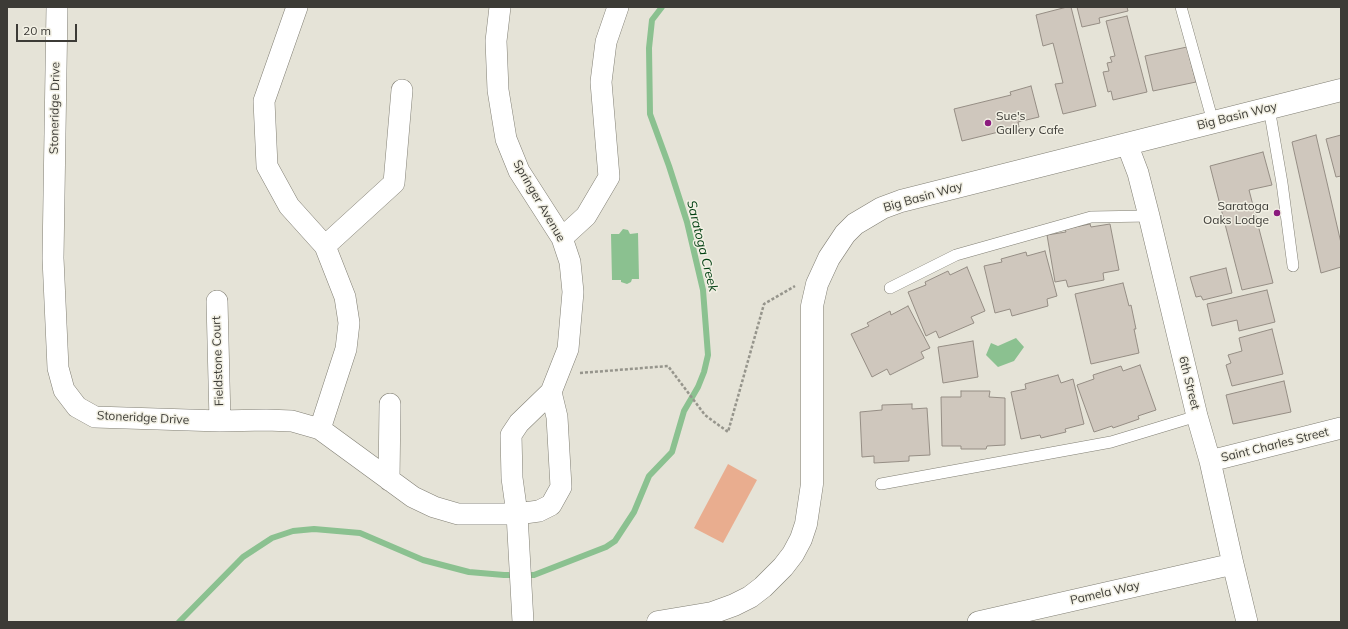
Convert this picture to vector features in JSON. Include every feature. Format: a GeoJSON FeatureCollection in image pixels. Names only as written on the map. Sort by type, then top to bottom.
{"type":"FeatureCollection","features":[{"type":"Feature","properties":{"kind":"main road","name":"Big Basin Way"},"geometry":{"type":"LineString","coordinates":[[658,622],[712,613],[750,597],[763,587],[783,567],[793,554],[801,539],[806,524],[812,484],[812,306],[817,284],[829,258],[850,229],[866,217],[882,208],[901,201],[1341,90]]}},
{"type":"Feature","properties":{"kind":"street","name":"Stoneridge Drive"},"geometry":{"type":"LineString","coordinates":[[57,7],[53,258],[58,368],[64,390],[77,406],[95,417],[220,421],[292,421],[320,429],[413,497],[434,507],[458,514],[517,514]]}},
{"type":"Feature","properties":{"kind":"street"},"geometry":{"type":"LineString","coordinates":[[296,7],[264,101],[267,166],[289,206],[325,246],[345,297],[349,323],[346,349],[320,429]]}},
{"type":"Feature","properties":{"kind":"street","name":"Springer Avenue"},"geometry":{"type":"LineString","coordinates":[[500,7],[496,41],[498,90],[506,139],[518,171],[562,238],[570,262],[573,292],[568,349],[554,384],[511,434],[512,478],[517,514],[522,622]]}},
{"type":"Feature","properties":{"kind":"street"},"geometry":{"type":"LineString","coordinates":[[562,238],[586,216],[609,177],[601,82],[606,42],[618,7]]}},
{"type":"Feature","properties":{"kind":"street"},"geometry":{"type":"LineString","coordinates":[[325,246],[394,183],[402,90]]}},
{"type":"Feature","properties":{"kind":"street","name":"6th Street"},"geometry":{"type":"LineString","coordinates":[[1127,144],[1138,173],[1149,216],[1197,416],[1210,461],[1233,564],[1248,622]]}},
{"type":"Feature","properties":{"kind":"street","name":"Fieldstone Court"},"geometry":{"type":"LineString","coordinates":[[217,301],[220,421]]}},
{"type":"Feature","properties":{"kind":"street"},"geometry":{"type":"LineString","coordinates":[[517,514],[539,511],[551,505],[561,487],[554,384]]}},
{"type":"Feature","properties":{"kind":"street"},"geometry":{"type":"LineString","coordinates":[[390,404],[390,480]]}},
{"type":"Feature","properties":{"kind":"street","name":"Saint Charles Street"},"geometry":{"type":"LineString","coordinates":[[1210,461],[1341,428]]}},
{"type":"Feature","properties":{"kind":"street","name":"Pamela Way"},"geometry":{"type":"LineString","coordinates":[[978,622],[1233,564]]}},
{"type":"Feature","properties":{"kind":"lane"},"geometry":{"type":"LineString","coordinates":[[1181,7],[1213,122]]}},
{"type":"Feature","properties":{"kind":"lane"},"geometry":{"type":"LineString","coordinates":[[1269,108],[1282,183],[1293,266]]}},
{"type":"Feature","properties":{"kind":"lane"},"geometry":{"type":"LineString","coordinates":[[890,288],[956,255],[1091,217],[1149,216]]}},
{"type":"Feature","properties":{"kind":"lane"},"geometry":{"type":"LineString","coordinates":[[881,484],[1111,442],[1197,416]]}},
{"type":"Feature","properties":{"kind":"path"},"geometry":{"type":"LineString","coordinates":[[554,384],[668,366],[705,415],[728,432],[764,304],[798,284]]}},
{"type":"Feature","properties":{"kind":"shaded area"},"geometry":{"type":"Polygon","coordinates":[[[623,229],[628,230],[630,234],[638,233],[639,279],[632,279],[631,282],[627,284],[621,282],[621,280],[612,280],[611,234],[619,234],[623,229]]]}},
{"type":"Feature","properties":{"kind":"shaded area"},"geometry":{"type":"Polygon","coordinates":[[[1016,338],[1024,347],[1014,361],[998,367],[986,355],[991,343],[998,346],[1016,338]]]}},
{"type":"Feature","properties":{"kind":"shaded area"},"geometry":{"type":"Polygon","coordinates":[[[728,464],[757,480],[723,543],[694,528],[728,464]]]}},
{"type":"Feature","properties":{"kind":"building"},"geometry":{"type":"Polygon","coordinates":[[[1071,7],[1096,106],[1063,114],[1055,84],[1063,83],[1053,43],[1043,46],[1036,15],[1071,7]]]}},
{"type":"Feature","properties":{"kind":"building"},"geometry":{"type":"Polygon","coordinates":[[[1077,7],[1127,7],[1128,11],[1099,18],[1100,23],[1082,27],[1077,7]]]}},
{"type":"Feature","properties":{"kind":"building"},"geometry":{"type":"Polygon","coordinates":[[[1127,16],[1147,92],[1113,100],[1111,91],[1108,92],[1103,72],[1109,71],[1107,63],[1112,62],[1110,57],[1115,56],[1106,21],[1127,16]]]}},
{"type":"Feature","properties":{"kind":"building"},"geometry":{"type":"Polygon","coordinates":[[[1187,47],[1196,82],[1153,91],[1145,56],[1187,47]]]}},
{"type":"Feature","properties":{"kind":"building"},"geometry":{"type":"Polygon","coordinates":[[[1031,86],[1039,117],[1018,122],[1019,127],[962,141],[954,109],[1011,95],[1010,92],[1031,86]]]}},
{"type":"Feature","properties":{"kind":"building"},"geometry":{"type":"Polygon","coordinates":[[[1316,135],[1341,243],[1341,267],[1321,273],[1292,142],[1316,135]]]}},
{"type":"Feature","properties":{"kind":"building"},"geometry":{"type":"Polygon","coordinates":[[[1341,135],[1341,176],[1336,177],[1326,139],[1341,135]]]}},
{"type":"Feature","properties":{"kind":"building"},"geometry":{"type":"Polygon","coordinates":[[[1263,152],[1272,185],[1249,190],[1273,283],[1242,290],[1210,166],[1263,152]]]}},
{"type":"Feature","properties":{"kind":"building"},"geometry":{"type":"Polygon","coordinates":[[[1090,224],[1091,227],[1110,224],[1119,270],[1103,273],[1104,280],[1068,287],[1066,280],[1055,282],[1047,235],[1066,232],[1065,229],[1090,224]]]}},
{"type":"Feature","properties":{"kind":"building"},"geometry":{"type":"Polygon","coordinates":[[[1045,251],[1057,296],[1047,299],[1048,306],[1012,316],[1010,309],[995,313],[984,266],[1002,262],[1001,259],[1026,252],[1027,256],[1045,251]]]}},
{"type":"Feature","properties":{"kind":"building"},"geometry":{"type":"Polygon","coordinates":[[[967,267],[985,311],[971,317],[974,323],[939,338],[936,331],[926,336],[908,292],[926,285],[925,282],[948,271],[950,275],[967,267]]]}},
{"type":"Feature","properties":{"kind":"building"},"geometry":{"type":"Polygon","coordinates":[[[1226,268],[1232,293],[1203,300],[1201,296],[1196,297],[1190,277],[1226,268]]]}},
{"type":"Feature","properties":{"kind":"building"},"geometry":{"type":"Polygon","coordinates":[[[1123,283],[1129,306],[1131,305],[1139,353],[1091,364],[1075,294],[1123,283]]]}},
{"type":"Feature","properties":{"kind":"building"},"geometry":{"type":"Polygon","coordinates":[[[1267,290],[1275,322],[1239,331],[1237,320],[1212,326],[1207,304],[1267,290]]]}},
{"type":"Feature","properties":{"kind":"building"},"geometry":{"type":"Polygon","coordinates":[[[908,306],[930,348],[921,352],[924,358],[890,375],[887,369],[872,377],[851,334],[869,326],[867,323],[890,311],[891,315],[908,306]]]}},
{"type":"Feature","properties":{"kind":"building"},"geometry":{"type":"Polygon","coordinates":[[[1272,329],[1283,374],[1232,386],[1226,365],[1231,363],[1228,355],[1242,351],[1239,338],[1272,329]]]}},
{"type":"Feature","properties":{"kind":"building"},"geometry":{"type":"Polygon","coordinates":[[[973,341],[978,377],[943,383],[938,347],[973,341]]]}},
{"type":"Feature","properties":{"kind":"building"},"geometry":{"type":"Polygon","coordinates":[[[1140,365],[1156,410],[1138,416],[1139,419],[1113,428],[1112,426],[1094,432],[1077,385],[1094,379],[1093,375],[1121,366],[1123,371],[1140,365]]]}},
{"type":"Feature","properties":{"kind":"building"},"geometry":{"type":"Polygon","coordinates":[[[1058,375],[1061,383],[1073,379],[1084,424],[1065,429],[1066,432],[1041,438],[1040,435],[1021,439],[1011,392],[1026,389],[1025,384],[1058,375]]]}},
{"type":"Feature","properties":{"kind":"building"},"geometry":{"type":"Polygon","coordinates":[[[1284,381],[1291,412],[1233,424],[1226,395],[1284,381]]]}},
{"type":"Feature","properties":{"kind":"building"},"geometry":{"type":"Polygon","coordinates":[[[961,391],[990,391],[989,397],[1005,398],[1005,445],[987,446],[986,449],[961,449],[961,446],[942,446],[941,397],[961,397],[961,391]]]}},
{"type":"Feature","properties":{"kind":"building"},"geometry":{"type":"Polygon","coordinates":[[[912,404],[912,409],[927,408],[930,455],[909,456],[909,461],[874,463],[874,456],[862,457],[860,412],[882,410],[882,405],[912,404]]]}},
{"type":"Feature","properties":{"kind":"waterway","name":"Saratoga Creek"},"geometry":{"type":"LineString","coordinates":[[179,622],[243,557],[272,538],[293,531],[314,529],[360,533],[423,560],[469,572],[504,575],[534,575],[606,547],[615,541],[634,512],[649,476],[672,452],[684,411],[698,387],[704,372],[708,355],[703,290],[687,222],[650,114],[649,48],[652,20],[662,7]]}},
{"type":"Feature","properties":{"kind":"place","name":"Sue's Gallery Cafe"},"geometry":{"type":"Point","coordinates":[988,123]}},
{"type":"Feature","properties":{"kind":"place","name":"Saratoga Oaks Lodge"},"geometry":{"type":"Point","coordinates":[1277,213]}}]}
